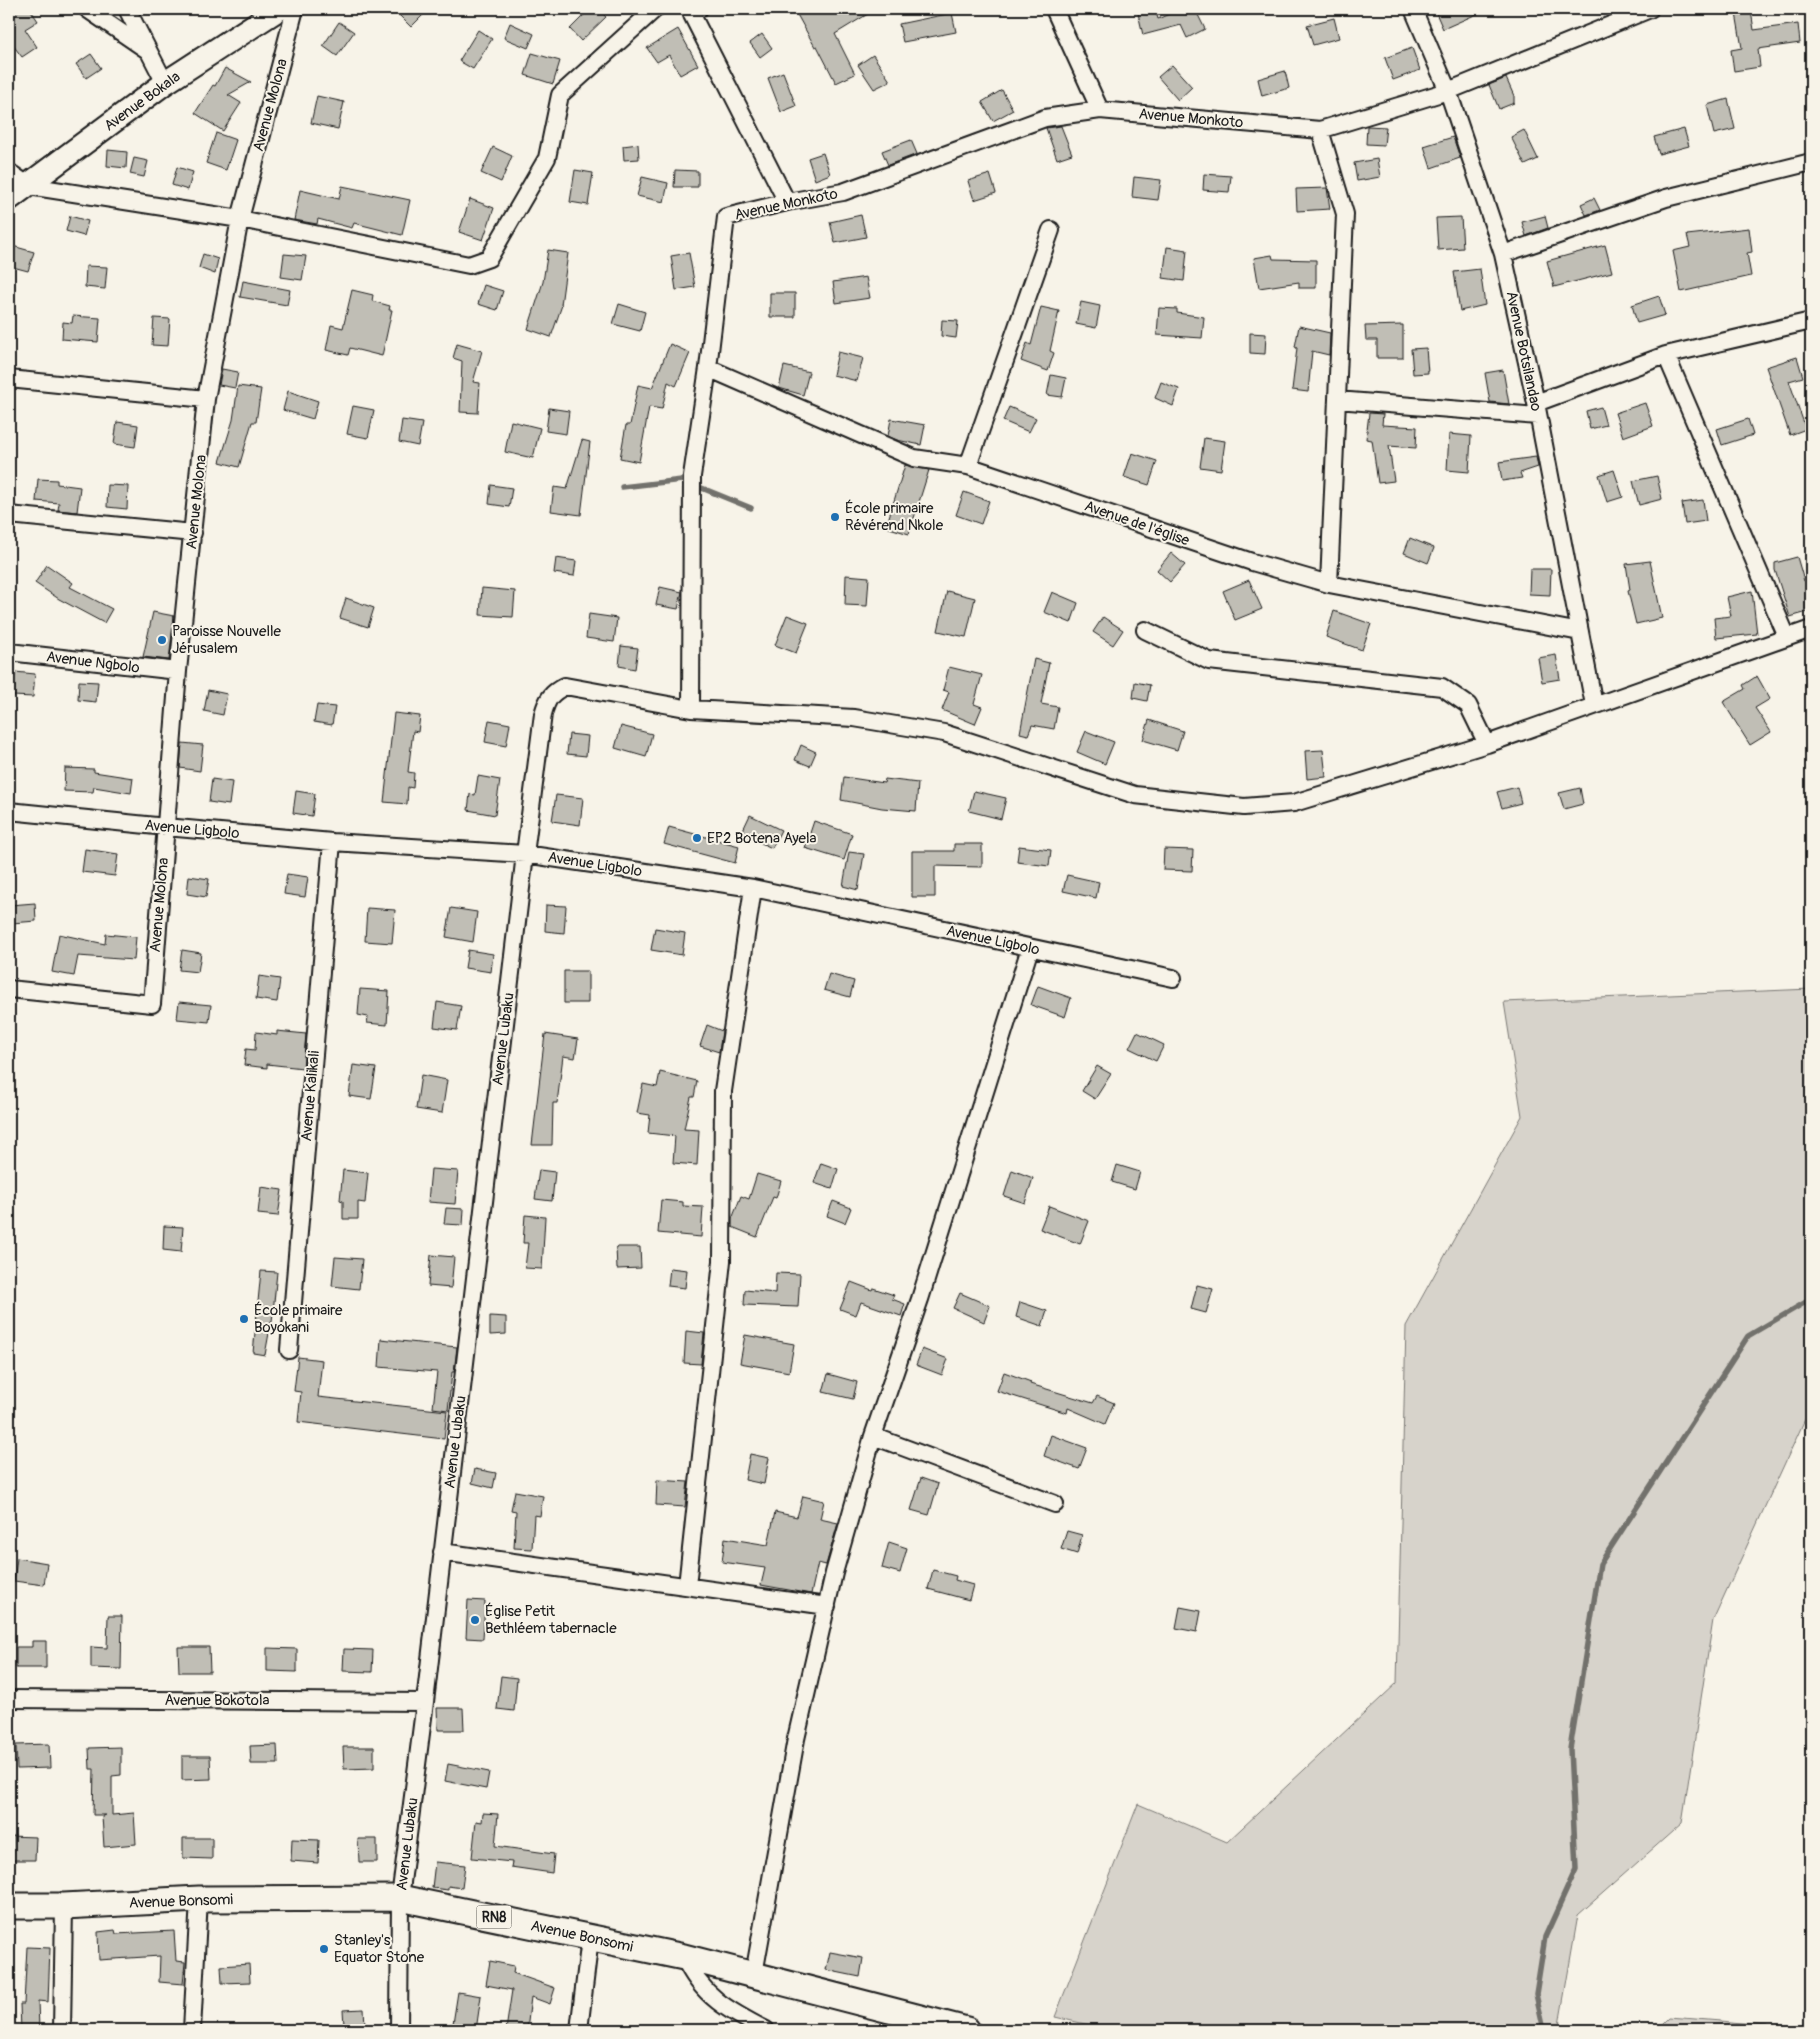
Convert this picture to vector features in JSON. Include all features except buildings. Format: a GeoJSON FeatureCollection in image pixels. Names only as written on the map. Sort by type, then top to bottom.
{"type":"FeatureCollection","features":[{"type":"Feature","properties":{"kind":"main road","name":"Avenue Bonsomi"},"geometry":{"type":"LineString","coordinates":[[9,1906],[64,1906],[199,1898],[400,1898],[684,1957],[967,2030]]}},
{"type":"Feature","properties":{"kind":"street"},"geometry":{"type":"LineString","coordinates":[[87,9],[148,51]]}},
{"type":"Feature","properties":{"kind":"street"},"geometry":{"type":"LineString","coordinates":[[126,9],[165,83]]}},
{"type":"Feature","properties":{"kind":"street","name":"Avenue Bokala"},"geometry":{"type":"LineString","coordinates":[[9,199],[29,186],[165,83],[278,9]]}},
{"type":"Feature","properties":{"kind":"street","name":"Avenue Molona"},"geometry":{"type":"LineString","coordinates":[[9,989],[152,1004],[178,671],[206,399],[240,219],[295,9]]}},
{"type":"Feature","properties":{"kind":"street"},"geometry":{"type":"LineString","coordinates":[[9,172],[29,186],[240,219],[469,265],[489,258],[547,158],[560,95],[655,9]]}},
{"type":"Feature","properties":{"kind":"street"},"geometry":{"type":"LineString","coordinates":[[1054,9],[1100,110]]}},
{"type":"Feature","properties":{"kind":"street","name":"Avenue Botsilandao"},"geometry":{"type":"LineString","coordinates":[[1412,9],[1448,91],[1504,254],[1537,410],[1594,705]]}},
{"type":"Feature","properties":{"kind":"street","name":"Avenue Monkoto"},"geometry":{"type":"LineString","coordinates":[[708,368],[726,217],[787,202],[843,192],[1045,118],[1100,110],[1320,130],[1448,91],[1650,9]]}},
{"type":"Feature","properties":{"kind":"street"},"geometry":{"type":"LineString","coordinates":[[693,11],[787,202]]}},
{"type":"Feature","properties":{"kind":"street"},"geometry":{"type":"LineString","coordinates":[[1320,130],[1345,214],[1329,584]]}},
{"type":"Feature","properties":{"kind":"street"},"geometry":{"type":"LineString","coordinates":[[1504,254],[1666,198],[1811,162]]}},
{"type":"Feature","properties":{"kind":"street"},"geometry":{"type":"LineString","coordinates":[[968,466],[1051,230]]}},
{"type":"Feature","properties":{"kind":"street"},"geometry":{"type":"LineString","coordinates":[[1337,400],[1537,410],[1666,356],[1811,321]]}},
{"type":"Feature","properties":{"kind":"street"},"geometry":{"type":"LineString","coordinates":[[1666,356],[1787,637]]}},
{"type":"Feature","properties":{"kind":"street"},"geometry":{"type":"LineString","coordinates":[[691,709],[692,476],[708,368]]}},
{"type":"Feature","properties":{"kind":"street","name":"Avenue de l'église"},"geometry":{"type":"LineString","coordinates":[[708,368],[914,458],[968,466],[1252,562],[1329,584],[1580,632]]}},
{"type":"Feature","properties":{"kind":"street"},"geometry":{"type":"LineString","coordinates":[[9,379],[206,399]]}},
{"type":"Feature","properties":{"kind":"street"},"geometry":{"type":"LineString","coordinates":[[9,515],[193,533]]}},
{"type":"Feature","properties":{"kind":"street","name":"Avenue Lubaku"},"geometry":{"type":"LineString","coordinates":[[399,2030],[400,1898],[425,1702],[525,854],[544,714],[547,700],[554,692],[565,686],[691,709],[854,718],[944,733],[1135,795],[1244,807],[1294,803],[1488,744],[1811,629]]}},
{"type":"Feature","properties":{"kind":"street"},"geometry":{"type":"LineString","coordinates":[[1145,630],[1208,661],[1442,686],[1468,705],[1488,744]]}},
{"type":"Feature","properties":{"kind":"street","name":"Avenue Ngbolo"},"geometry":{"type":"LineString","coordinates":[[9,652],[178,671]]}},
{"type":"Feature","properties":{"kind":"street","name":"Avenue Ligbolo"},"geometry":{"type":"LineString","coordinates":[[9,811],[332,842],[525,854],[753,888],[1173,978]]}},
{"type":"Feature","properties":{"kind":"street","name":"Avenue Kalikali"},"geometry":{"type":"LineString","coordinates":[[289,1350],[332,842]]}},
{"type":"Feature","properties":{"kind":"street"},"geometry":{"type":"LineString","coordinates":[[687,1586],[722,1261],[722,1090],[753,888]]}},
{"type":"Feature","properties":{"kind":"street"},"geometry":{"type":"LineString","coordinates":[[754,1974],[796,1739],[827,1606],[873,1436],[920,1298],[1030,948]]}},
{"type":"Feature","properties":{"kind":"street"},"geometry":{"type":"LineString","coordinates":[[873,1436],[1055,1504]]}},
{"type":"Feature","properties":{"kind":"street"},"geometry":{"type":"LineString","coordinates":[[442,1552],[827,1606]]}},
{"type":"Feature","properties":{"kind":"street","name":"Avenue Bokotola"},"geometry":{"type":"LineString","coordinates":[[9,1699],[425,1702]]}},
{"type":"Feature","properties":{"kind":"street"},"geometry":{"type":"LineString","coordinates":[[192,2030],[199,1898]]}},
{"type":"Feature","properties":{"kind":"street"},"geometry":{"type":"LineString","coordinates":[[62,2030],[64,1906]]}},
{"type":"Feature","properties":{"kind":"street"},"geometry":{"type":"LineString","coordinates":[[579,2030],[590,1938]]}},
{"type":"Feature","properties":{"kind":"street"},"geometry":{"type":"LineString","coordinates":[[684,1957],[690,1971],[700,1986],[717,2002],[766,2030]]}},
{"type":"Feature","properties":{"kind":"shaded area"},"geometry":{"type":"Polygon","coordinates":[[[1811,989],[1811,1413],[1806,1417],[1713,1620],[1682,1823],[1578,1915],[1559,2025],[1560,2030],[1111,2030],[1055,2017],[1138,1804],[1227,1842],[1397,1683],[1406,1326],[1522,1116],[1504,1002],[1811,989]]]}},
{"type":"Feature","properties":{"kind":"shaded area"},"geometry":{"type":"Polygon","coordinates":[[[1670,2017],[1767,2025],[1769,2030],[1657,2030],[1670,2017]]]}},
{"type":"Feature","properties":{"kind":"waterway"},"geometry":{"type":"LineString","coordinates":[[622,487],[682,480],[751,508]]}},
{"type":"Feature","properties":{"kind":"waterway"},"geometry":{"type":"LineString","coordinates":[[1544,2030],[1536,1994],[1545,1937],[1576,1869],[1570,1749],[1600,1564],[1748,1336],[1811,1299]]}},
{"type":"Feature","properties":{"kind":"place","name":"École primaire Révérend Nkole"},"geometry":{"type":"Point","coordinates":[835,517]}},
{"type":"Feature","properties":{"kind":"place","name":"Paroisse Nouvelle Jérusalem"},"geometry":{"type":"Point","coordinates":[162,640]}},
{"type":"Feature","properties":{"kind":"place","name":"EP2 Botena Ayela"},"geometry":{"type":"Point","coordinates":[697,838]}},
{"type":"Feature","properties":{"kind":"place","name":"École primaire Boyokani"},"geometry":{"type":"Point","coordinates":[244,1319]}},
{"type":"Feature","properties":{"kind":"place","name":"Église Petit Bethléem tabernacle"},"geometry":{"type":"Point","coordinates":[475,1620]}},
{"type":"Feature","properties":{"kind":"place","name":"Stanley's Equator Stone"},"geometry":{"type":"Point","coordinates":[324,1949]}}]}
